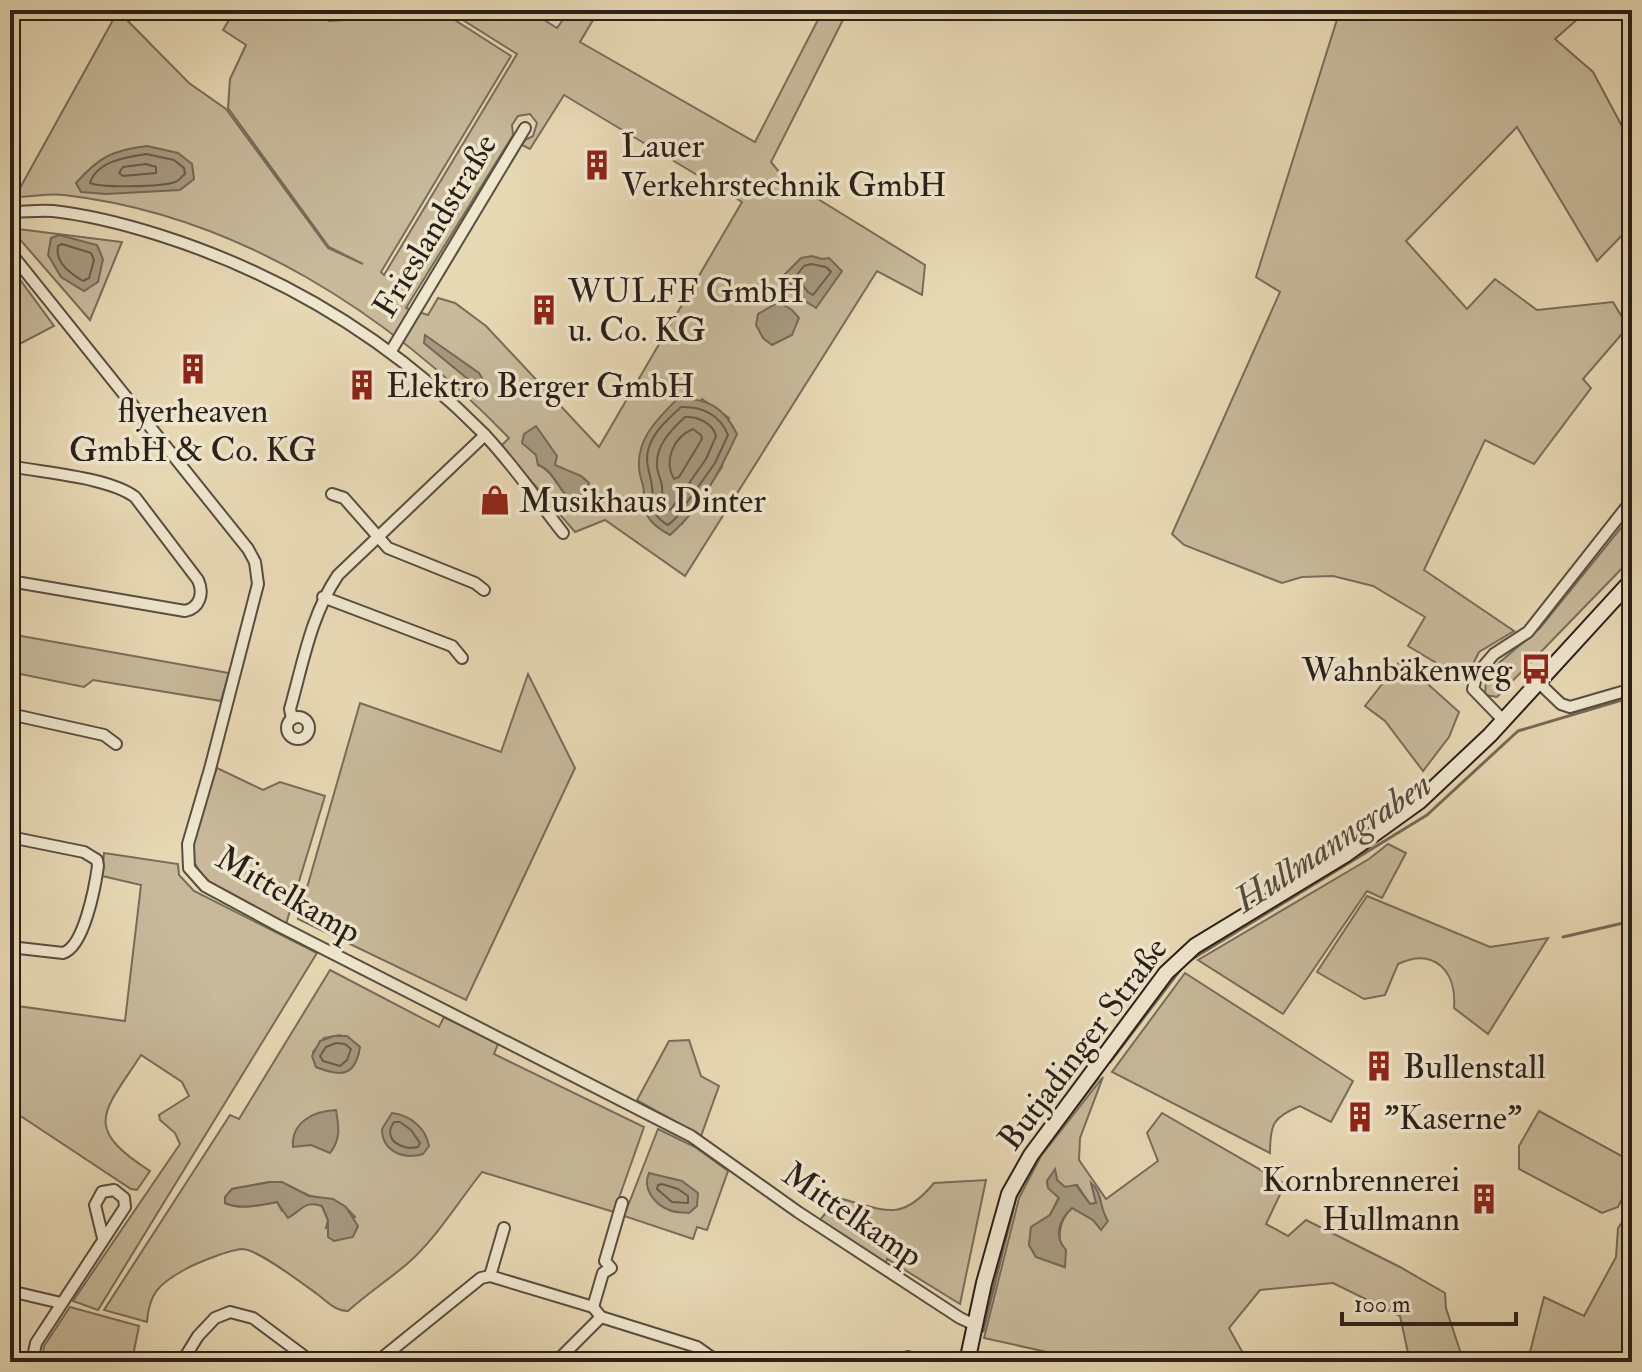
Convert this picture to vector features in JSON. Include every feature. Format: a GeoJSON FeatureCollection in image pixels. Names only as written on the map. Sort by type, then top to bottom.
{"type":"FeatureCollection","features":[{"type":"Feature","properties":{"kind":"street","name":"Frieslandstraße"},"geometry":{"type":"LineString","coordinates":[[391,351],[525,128]]}},
{"type":"Feature","properties":{"kind":"street","name":"Frieslandstraße"},"geometry":{"type":"LineString","coordinates":[[10,212],[50,211],[89,216],[185,243],[296,291],[391,351],[485,435],[563,533]]}},
{"type":"Feature","properties":{"kind":"street","name":"Mittelkamp"},"geometry":{"type":"LineString","coordinates":[[10,252],[248,549],[255,562],[258,584],[188,844],[189,868],[205,886],[691,1136],[798,1212],[975,1325]]}},
{"type":"Feature","properties":{"kind":"street"},"geometry":{"type":"LineString","coordinates":[[292,719],[290,709],[323,597],[338,575],[485,435]]}},
{"type":"Feature","properties":{"kind":"street"},"geometry":{"type":"LineString","coordinates":[[10,442],[10,482]]}},
{"type":"Feature","properties":{"kind":"street"},"geometry":{"type":"LineString","coordinates":[[10,581],[185,611],[195,608],[201,597],[198,580],[128,492],[107,484],[11,466]]}},
{"type":"Feature","properties":{"kind":"street"},"geometry":{"type":"LineString","coordinates":[[332,494],[344,498],[388,548],[475,583],[484,590]]}},
{"type":"Feature","properties":{"kind":"street"},"geometry":{"type":"LineString","coordinates":[[1503,720],[1473,689],[1477,674],[1494,654],[1528,632],[1632,500]]}},
{"type":"Feature","properties":{"kind":"street","name":"Butjadinger Straße"},"geometry":{"type":"LineString","coordinates":[[967,1362],[1009,1194],[1031,1155],[1166,973],[1184,955],[1212,935],[1331,864],[1396,820],[1454,770],[1632,580]]}},
{"type":"Feature","properties":{"kind":"street"},"geometry":{"type":"LineString","coordinates":[[323,597],[452,646],[462,658]]}},
{"type":"Feature","properties":{"kind":"street"},"geometry":{"type":"LineString","coordinates":[[1538,682],[1561,704],[1570,707],[1632,689]]}},
{"type":"Feature","properties":{"kind":"street"},"geometry":{"type":"LineString","coordinates":[[10,714],[104,735],[116,744]]}},
{"type":"Feature","properties":{"kind":"street"},"geometry":{"type":"LineString","coordinates":[[10,837],[84,852],[97,860],[98,866],[80,936],[70,951],[63,953],[10,947]]}},
{"type":"Feature","properties":{"kind":"street"},"geometry":{"type":"LineString","coordinates":[[593,1307],[603,1273],[611,1268],[605,1261],[622,1203]]}},
{"type":"Feature","properties":{"kind":"street"},"geometry":{"type":"LineString","coordinates":[[490,1276],[504,1228]]}},
{"type":"Feature","properties":{"kind":"street"},"geometry":{"type":"LineString","coordinates":[[32,1362],[36,1343],[103,1238]]}},
{"type":"Feature","properties":{"kind":"street"},"geometry":{"type":"LineString","coordinates":[[377,1362],[481,1278],[490,1276],[593,1307],[601,1317],[697,1347],[718,1362]]}},
{"type":"Feature","properties":{"kind":"street"},"geometry":{"type":"LineString","coordinates":[[10,1291],[61,1303]]}},
{"type":"Feature","properties":{"kind":"street"},"geometry":{"type":"LineString","coordinates":[[182,1362],[198,1336],[215,1318],[230,1312],[253,1318],[312,1362]]}},
{"type":"Feature","properties":{"kind":"street"},"geometry":{"type":"LineString","coordinates":[[556,1362],[601,1317]]}},
{"type":"Feature","properties":{"kind":"shaded area"},"geometry":{"type":"Polygon","coordinates":[[[235,10],[312,10],[329,21],[344,20],[357,10],[439,10],[511,56],[381,272],[384,275],[517,54],[447,10],[528,10],[557,28],[570,10],[599,10],[580,42],[755,142],[823,10],[848,10],[771,162],[784,178],[925,265],[922,295],[877,271],[685,576],[605,520],[575,532],[501,446],[509,438],[463,393],[361,312],[307,278],[250,248],[190,224],[128,206],[58,195],[15,197],[118,11],[189,83],[226,109],[328,248],[363,264],[329,247],[228,108],[230,79],[246,45],[223,30],[235,10]],[[564,95],[530,149],[522,145],[533,136],[537,123],[530,114],[518,116],[512,125],[513,135],[406,308],[428,315],[438,298],[455,303],[486,326],[599,447],[742,202],[564,95]],[[702,399],[644,487],[643,505],[682,524],[722,467],[729,418],[702,399]],[[537,455],[538,465],[548,472],[573,502],[585,491],[588,482],[581,476],[537,455]]]}},
{"type":"Feature","properties":{"kind":"shaded area"},"geometry":{"type":"Polygon","coordinates":[[[1340,10],[1588,10],[1555,39],[1593,72],[1632,145],[1632,225],[1597,261],[1517,127],[1406,241],[1467,309],[1495,279],[1537,310],[1613,302],[1628,327],[1583,379],[1591,388],[1534,464],[1485,440],[1424,570],[1514,631],[1479,652],[1465,680],[1408,646],[1425,617],[1373,586],[1333,576],[1302,577],[1282,583],[1184,545],[1172,534],[1280,292],[1256,277],[1340,10]]]}},
{"type":"Feature","properties":{"kind":"shaded area"},"geometry":{"type":"Polygon","coordinates":[[[10,228],[122,242],[90,320],[10,228]]]}},
{"type":"Feature","properties":{"kind":"shaded area"},"geometry":{"type":"Polygon","coordinates":[[[10,266],[54,326],[10,349],[10,266]]]}},
{"type":"Feature","properties":{"kind":"shaded area"},"geometry":{"type":"Polygon","coordinates":[[[1632,514],[1632,558],[1497,697],[1485,695],[1486,679],[1500,662],[1540,628],[1632,514]]]}},
{"type":"Feature","properties":{"kind":"shaded area"},"geometry":{"type":"Polygon","coordinates":[[[10,634],[229,673],[221,701],[93,680],[84,687],[10,672],[10,634]]]}},
{"type":"Feature","properties":{"kind":"shaded area"},"geometry":{"type":"Polygon","coordinates":[[[1401,660],[1459,712],[1449,737],[1423,771],[1385,721],[1365,706],[1401,660]]]}},
{"type":"Feature","properties":{"kind":"shaded area"},"geometry":{"type":"Polygon","coordinates":[[[528,674],[575,768],[466,1000],[298,919],[360,703],[501,752],[528,674]]]}},
{"type":"Feature","properties":{"kind":"shaded area"},"geometry":{"type":"Polygon","coordinates":[[[217,768],[263,790],[280,782],[325,796],[286,924],[226,894],[201,873],[193,860],[192,838],[217,768]]]}},
{"type":"Feature","properties":{"kind":"shaded area"},"geometry":{"type":"Polygon","coordinates":[[[1388,844],[1406,853],[1382,898],[1367,891],[1283,1014],[1198,960],[1369,859],[1388,844]]]}},
{"type":"Feature","properties":{"kind":"shaded area"},"geometry":{"type":"Polygon","coordinates":[[[104,853],[178,864],[179,875],[194,891],[317,953],[98,1310],[73,1301],[180,1144],[175,1133],[160,1120],[159,1115],[189,1096],[182,1082],[141,1055],[117,1091],[109,1105],[107,1130],[128,1156],[150,1171],[137,1190],[131,1189],[10,1109],[10,1005],[125,1021],[141,885],[102,876],[104,853]]]}},
{"type":"Feature","properties":{"kind":"shaded area"},"geometry":{"type":"Polygon","coordinates":[[[1367,896],[1490,947],[1548,938],[1488,1034],[1454,1008],[1452,983],[1441,966],[1432,961],[1422,958],[1398,964],[1385,995],[1364,999],[1317,972],[1367,896]]]}},
{"type":"Feature","properties":{"kind":"shaded area"},"geometry":{"type":"Polygon","coordinates":[[[330,970],[439,1027],[444,1017],[498,1044],[494,1054],[644,1127],[614,1212],[482,1172],[418,1254],[348,1311],[335,1308],[270,1261],[243,1249],[204,1261],[168,1280],[153,1296],[147,1322],[104,1310],[230,1115],[239,1119],[330,970]],[[340,1035],[324,1038],[313,1052],[316,1067],[337,1073],[352,1067],[359,1053],[340,1035]],[[269,1182],[232,1189],[225,1203],[244,1207],[277,1202],[282,1211],[312,1202],[322,1206],[328,1220],[326,1228],[355,1217],[336,1202],[269,1182]]]}},
{"type":"Feature","properties":{"kind":"shaded area"},"geometry":{"type":"Polygon","coordinates":[[[1185,973],[1353,1081],[1331,1122],[1300,1106],[1291,1110],[1279,1118],[1272,1128],[1270,1153],[1112,1072],[1185,973]]]}},
{"type":"Feature","properties":{"kind":"shaded area"},"geometry":{"type":"Polygon","coordinates":[[[689,1040],[701,1076],[719,1086],[701,1136],[637,1100],[669,1041],[689,1040]]]}},
{"type":"Feature","properties":{"kind":"shaded area"},"geometry":{"type":"Polygon","coordinates":[[[1103,1077],[1080,1138],[1079,1160],[1106,1199],[1158,1161],[1147,1133],[1162,1113],[1285,1184],[1266,1224],[1288,1236],[1306,1220],[1445,1293],[1446,1308],[1462,1357],[1530,1352],[1544,1297],[1584,1316],[1616,1257],[1618,1228],[1623,1221],[1632,1224],[1632,1362],[1410,1362],[1400,1316],[1333,1283],[1260,1290],[1229,1328],[1244,1355],[1241,1362],[1092,1362],[984,1338],[1019,1198],[1041,1156],[1103,1077]],[[1055,1170],[1047,1181],[1048,1187],[1059,1197],[1050,1215],[1031,1227],[1029,1245],[1036,1257],[1064,1267],[1060,1235],[1066,1214],[1072,1208],[1093,1220],[1101,1229],[1100,1199],[1090,1204],[1077,1185],[1065,1188],[1057,1180],[1055,1170]]]}},
{"type":"Feature","properties":{"kind":"shaded area"},"geometry":{"type":"Polygon","coordinates":[[[1539,1111],[1631,1161],[1632,1179],[1618,1207],[1602,1213],[1519,1169],[1519,1146],[1539,1111]]]}},
{"type":"Feature","properties":{"kind":"shaded area"},"geometry":{"type":"Polygon","coordinates":[[[658,1129],[695,1147],[728,1171],[707,1230],[697,1227],[693,1239],[624,1216],[658,1129]]]}},
{"type":"Feature","properties":{"kind":"shaded area"},"geometry":{"type":"Polygon","coordinates":[[[986,1180],[960,1304],[887,1259],[885,1265],[819,1221],[838,1198],[880,1209],[901,1209],[922,1196],[934,1183],[986,1180]]]}},
{"type":"Feature","properties":{"kind":"shaded area"},"geometry":{"type":"Polygon","coordinates":[[[70,1307],[139,1326],[132,1361],[42,1362],[44,1346],[70,1307]]]}},
{"type":"Feature","properties":{"kind":"water"},"geometry":{"type":"Polygon","coordinates":[[[147,146],[178,153],[192,164],[194,179],[180,190],[106,194],[81,192],[76,183],[100,161],[125,150],[147,146]]]}},
{"type":"Feature","properties":{"kind":"water"},"geometry":{"type":"Polygon","coordinates":[[[59,235],[97,245],[103,259],[98,282],[84,291],[61,277],[48,255],[51,238],[59,235]]]}},
{"type":"Feature","properties":{"kind":"water"},"geometry":{"type":"Polygon","coordinates":[[[801,258],[829,258],[842,271],[816,308],[802,299],[784,275],[801,258]]]}},
{"type":"Feature","properties":{"kind":"water"},"geometry":{"type":"Polygon","coordinates":[[[779,302],[799,318],[792,335],[772,345],[763,338],[756,325],[758,314],[779,302]]]}},
{"type":"Feature","properties":{"kind":"water"},"geometry":{"type":"Polygon","coordinates":[[[425,335],[479,373],[489,390],[480,389],[424,343],[425,335]]]}},
{"type":"Feature","properties":{"kind":"water"},"geometry":{"type":"Polygon","coordinates":[[[678,398],[714,406],[737,434],[708,489],[670,535],[657,527],[646,513],[639,456],[645,437],[678,398]]]}},
{"type":"Feature","properties":{"kind":"water"},"geometry":{"type":"Polygon","coordinates":[[[536,426],[557,456],[555,465],[581,476],[589,483],[573,502],[548,471],[538,465],[536,455],[522,443],[524,434],[536,426]]]}},
{"type":"Feature","properties":{"kind":"water"},"geometry":{"type":"Polygon","coordinates":[[[347,1036],[360,1047],[355,1064],[346,1072],[316,1067],[312,1056],[320,1041],[347,1036]]]}},
{"type":"Feature","properties":{"kind":"water"},"geometry":{"type":"Polygon","coordinates":[[[336,1110],[338,1133],[330,1153],[311,1145],[293,1147],[293,1138],[300,1125],[312,1116],[336,1110]]]}},
{"type":"Feature","properties":{"kind":"water"},"geometry":{"type":"Polygon","coordinates":[[[392,1113],[405,1116],[421,1128],[429,1146],[423,1154],[401,1155],[386,1143],[382,1129],[392,1113]]]}},
{"type":"Feature","properties":{"kind":"water"},"geometry":{"type":"Polygon","coordinates":[[[1055,1169],[1057,1180],[1065,1187],[1076,1185],[1090,1204],[1096,1203],[1091,1183],[1108,1221],[1101,1230],[1093,1220],[1072,1208],[1067,1213],[1059,1228],[1066,1250],[1065,1267],[1036,1257],[1029,1245],[1031,1227],[1050,1215],[1059,1198],[1048,1188],[1047,1181],[1055,1169]]]}},
{"type":"Feature","properties":{"kind":"water"},"geometry":{"type":"Polygon","coordinates":[[[649,1173],[682,1181],[698,1193],[697,1206],[689,1213],[674,1212],[664,1207],[654,1200],[648,1190],[649,1173]]]}},
{"type":"Feature","properties":{"kind":"water"},"geometry":{"type":"Polygon","coordinates":[[[282,1182],[309,1196],[333,1199],[346,1207],[358,1226],[353,1237],[334,1241],[328,1237],[328,1220],[322,1206],[316,1204],[304,1207],[288,1218],[277,1202],[243,1207],[225,1203],[225,1197],[232,1189],[282,1182]]]}},
{"type":"Feature","properties":{"kind":"waterway","name":"Hullmanngraben"},"geometry":{"type":"LineString","coordinates":[[1184,964],[1427,815],[1518,731],[1632,697]]}},
{"type":"Feature","properties":{"kind":"waterway"},"geometry":{"type":"LineString","coordinates":[[1563,937],[1632,921]]}},
{"type":"Feature","properties":{"kind":"waterway","name":"Hullmanngraben"},"geometry":{"type":"LineString","coordinates":[[1110,1062],[1180,970]]}},
{"type":"Feature","properties":{"kind":"waterway","name":"Hullmanngraben"},"geometry":{"type":"LineString","coordinates":[[1069,1116],[1098,1078]]}},
{"type":"Feature","properties":{"kind":"waterway","name":"Hullmanngraben"},"geometry":{"type":"LineString","coordinates":[[983,1331],[1016,1197],[1022,1185]]}},
{"type":"Feature","properties":{"kind":"place","name":"Lauer Verkehrstechnik GmbH"},"geometry":{"type":"Point","coordinates":[597,165]}},
{"type":"Feature","properties":{"kind":"place","name":"WULFF GmbH u. Co. KG"},"geometry":{"type":"Point","coordinates":[544,310]}},
{"type":"Feature","properties":{"kind":"place","name":"flyerheaven GmbH & Co. KG"},"geometry":{"type":"Point","coordinates":[193,369]}},
{"type":"Feature","properties":{"kind":"place","name":"Elektro Berger GmbH"},"geometry":{"type":"Point","coordinates":[362,385]}},
{"type":"Feature","properties":{"kind":"place","name":"Musikhaus Dinter"},"geometry":{"type":"Point","coordinates":[495,500]}},
{"type":"Feature","properties":{"kind":"place","name":"Wahnbäkenweg"},"geometry":{"type":"Point","coordinates":[1536,669]}},
{"type":"Feature","properties":{"kind":"place","name":"Bullenstall"},"geometry":{"type":"Point","coordinates":[1379,1066]}},
{"type":"Feature","properties":{"kind":"place","name":"\"Kaserne\""},"geometry":{"type":"Point","coordinates":[1360,1117]}},
{"type":"Feature","properties":{"kind":"place","name":"Kornbrennerei Hullmann"},"geometry":{"type":"Point","coordinates":[1484,1199]}}]}
